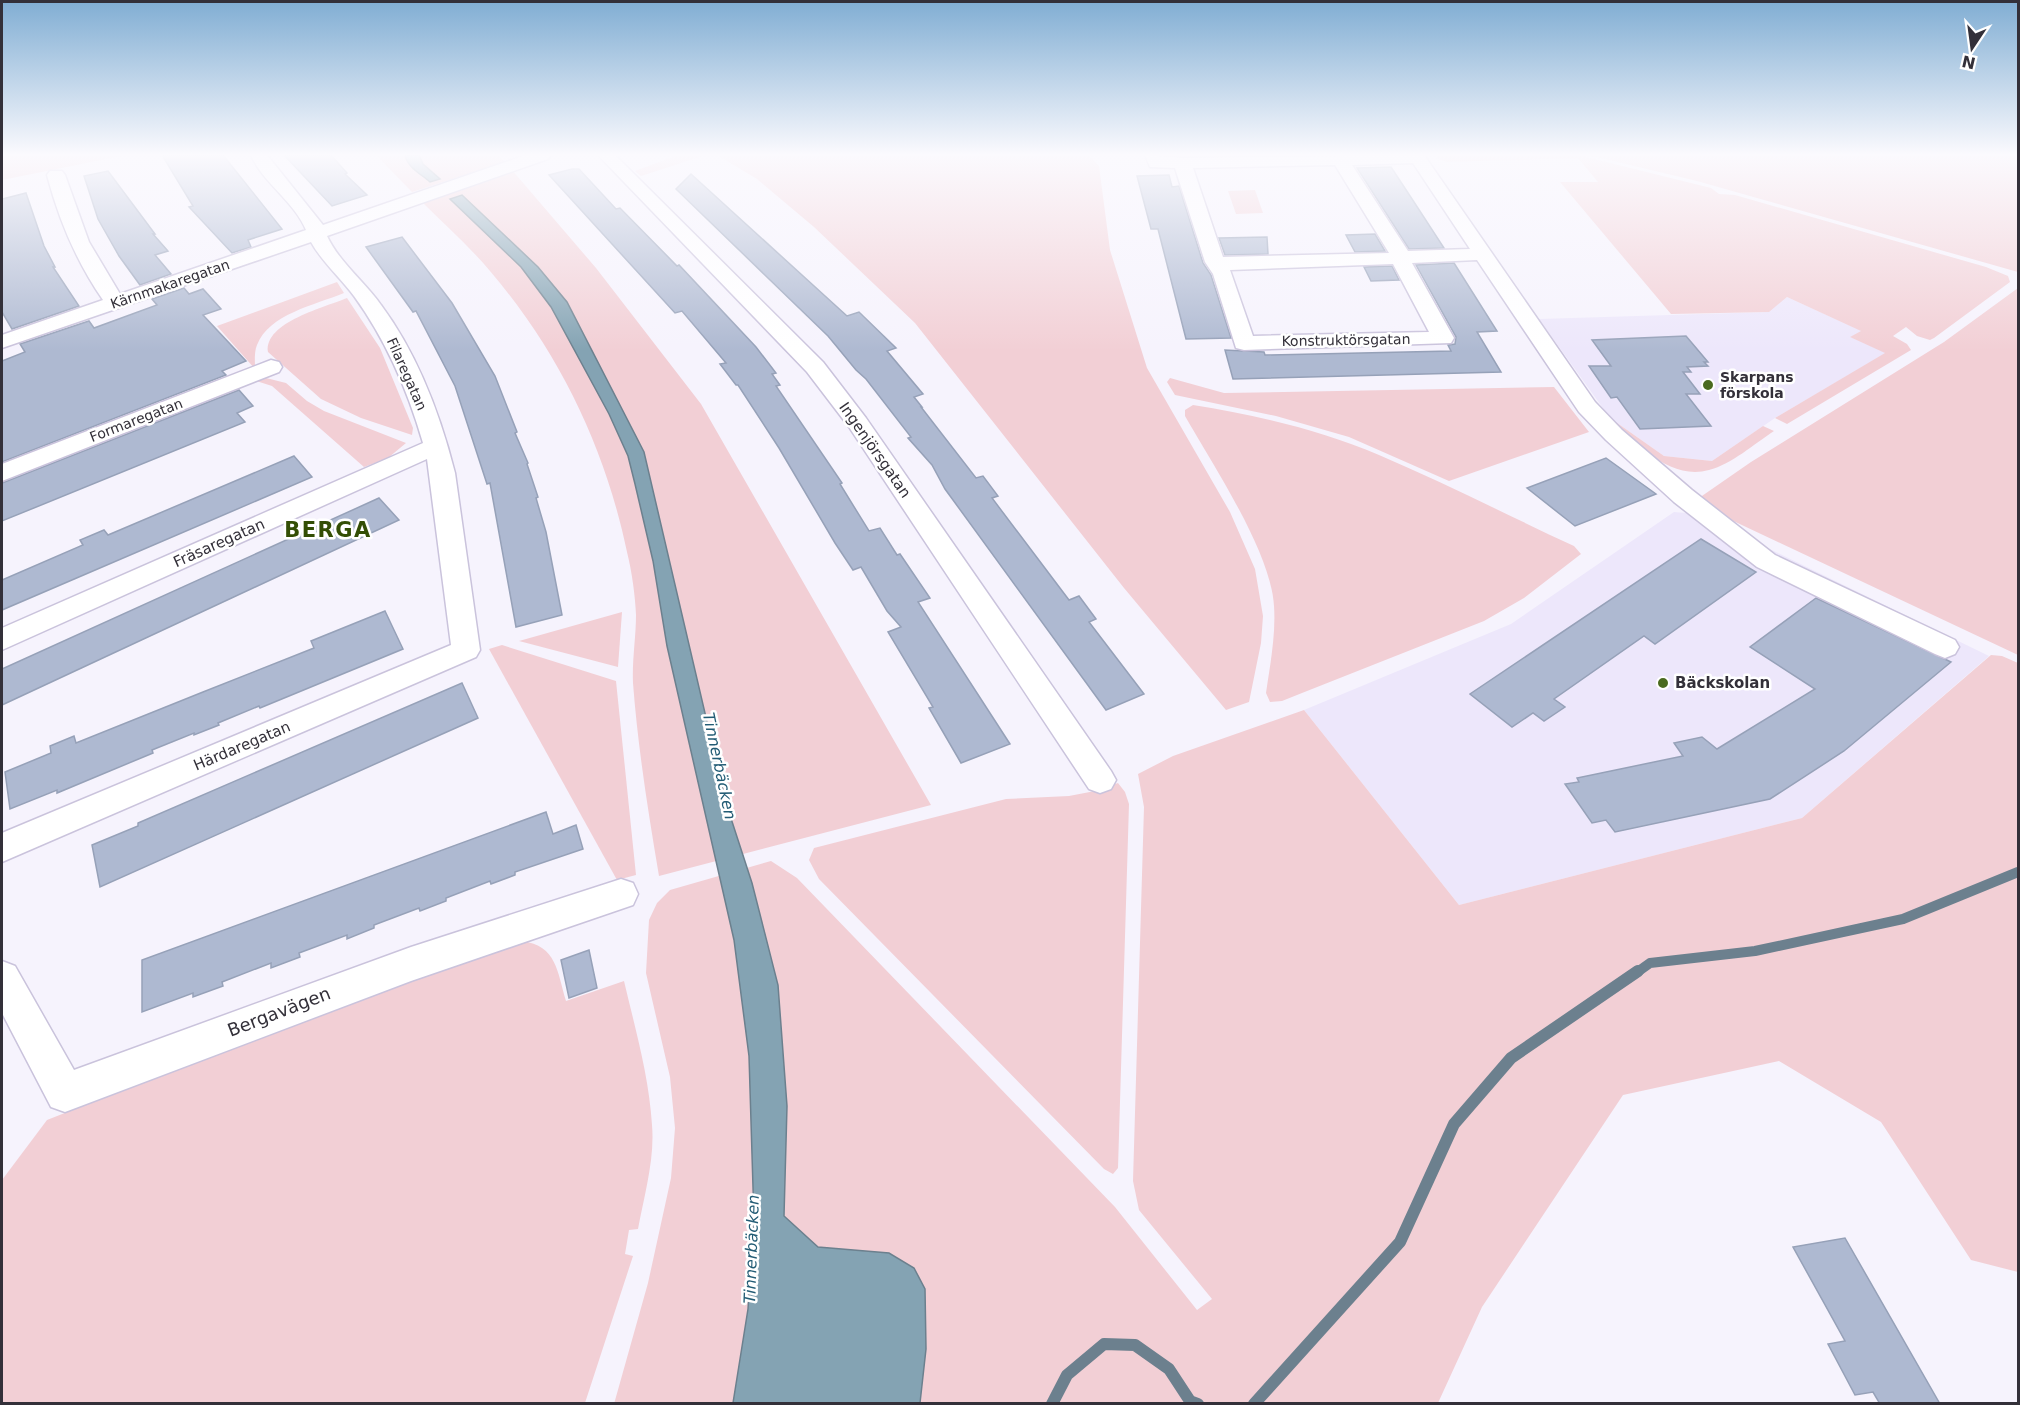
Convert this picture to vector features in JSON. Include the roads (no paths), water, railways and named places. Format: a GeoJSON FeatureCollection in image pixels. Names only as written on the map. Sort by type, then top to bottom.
{"type":"FeatureCollection","features":[{"type":"Feature","properties":{"kind":"street"},"geometry":{"type":"LineString","coordinates":[[69,221],[77,242],[96,277],[116,303]]}},
{"type":"Feature","properties":{"kind":"street","name":"Filaregatan"},"geometry":{"type":"LineString","coordinates":[[311,221],[323,248],[360,291],[402,356],[437,446],[443,473],[464,633]]}},
{"type":"Feature","properties":{"kind":"street","name":"Kärnmakaregatan"},"geometry":{"type":"LineString","coordinates":[[2,342],[352,221]]}},
{"type":"Feature","properties":{"kind":"street","name":"Ingenjörsgatan"},"geometry":{"type":"LineString","coordinates":[[671,221],[815,368],[858,423],[1100,780]]}},
{"type":"Feature","properties":{"kind":"street","name":"Konstruktörsgatan"},"geometry":{"type":"LineString","coordinates":[[1201,221],[1215,262],[1223,274],[1244,343],[1443,338],[1406,273],[1397,248],[1378,221]]}},
{"type":"Feature","properties":{"kind":"street"},"geometry":{"type":"LineString","coordinates":[[1460,221],[1587,407],[1614,435],[1683,496],[1766,561],[1945,646]]}},
{"type":"Feature","properties":{"kind":"street"},"geometry":{"type":"LineString","coordinates":[[1215,262],[1233,264],[1386,260],[1400,257],[1483,254]]}},
{"type":"Feature","properties":{"kind":"street","name":"Formaregatan"},"geometry":{"type":"LineString","coordinates":[[2,473],[271,367]]}},
{"type":"Feature","properties":{"kind":"street","name":"Fräsaregatan"},"geometry":{"type":"LineString","coordinates":[[2,640],[437,446]]}},
{"type":"Feature","properties":{"kind":"street","name":"Härdaregatan"},"geometry":{"type":"LineString","coordinates":[[2,848],[466,650],[464,633]]}},
{"type":"Feature","properties":{"kind":"street","name":"Bergavägen"},"geometry":{"type":"LineString","coordinates":[[2,978],[64,1094],[323,995],[516,927],[621,894]]}},
{"type":"Feature","properties":{"kind":"water"},"geometry":{"type":"Polygon","coordinates":[[[473,221],[489,221],[538,267],[567,302],[644,452],[726,803],[752,883],[778,985],[787,1106],[784,1216],[818,1247],[889,1253],[914,1268],[925,1289],[926,1349],[920,1403],[733,1403],[748,1309],[754,1220],[749,1056],[734,940],[667,646],[653,561],[628,456],[609,414],[551,307],[521,267],[473,221]]]}},
{"type":"Feature","properties":{"kind":"waterway"},"geometry":{"type":"LineString","coordinates":[[1636,973],[1650,963],[1755,951],[1903,919],[2018,872]]}},
{"type":"Feature","properties":{"kind":"waterway"},"geometry":{"type":"LineString","coordinates":[[1254,1404],[1400,1242],[1454,1124],[1511,1058],[1638,971]]}},
{"type":"Feature","properties":{"kind":"waterway"},"geometry":{"type":"LineString","coordinates":[[1052,1404],[1067,1375],[1104,1344],[1135,1345],[1169,1369],[1190,1401],[1198,1404]]}},
{"type":"Feature","properties":{"kind":"place","name":"Skarpans förskola"},"geometry":{"type":"Point","coordinates":[1708,385]}},
{"type":"Feature","properties":{"kind":"place","name":"Bäckskolan"},"geometry":{"type":"Point","coordinates":[1663,683]}},
{"type":"Feature","properties":{"kind":"district","name":"BERGA"},"geometry":{"type":"Point","coordinates":[328,530]}},
{"type":"Feature","properties":{"kind":"water label","name":"Tinnerbäcken"},"geometry":{"type":"Point","coordinates":[720,766]}},
{"type":"Feature","properties":{"kind":"water label","name":"Tinnerbäcken"},"geometry":{"type":"Point","coordinates":[751,1249]}}]}
